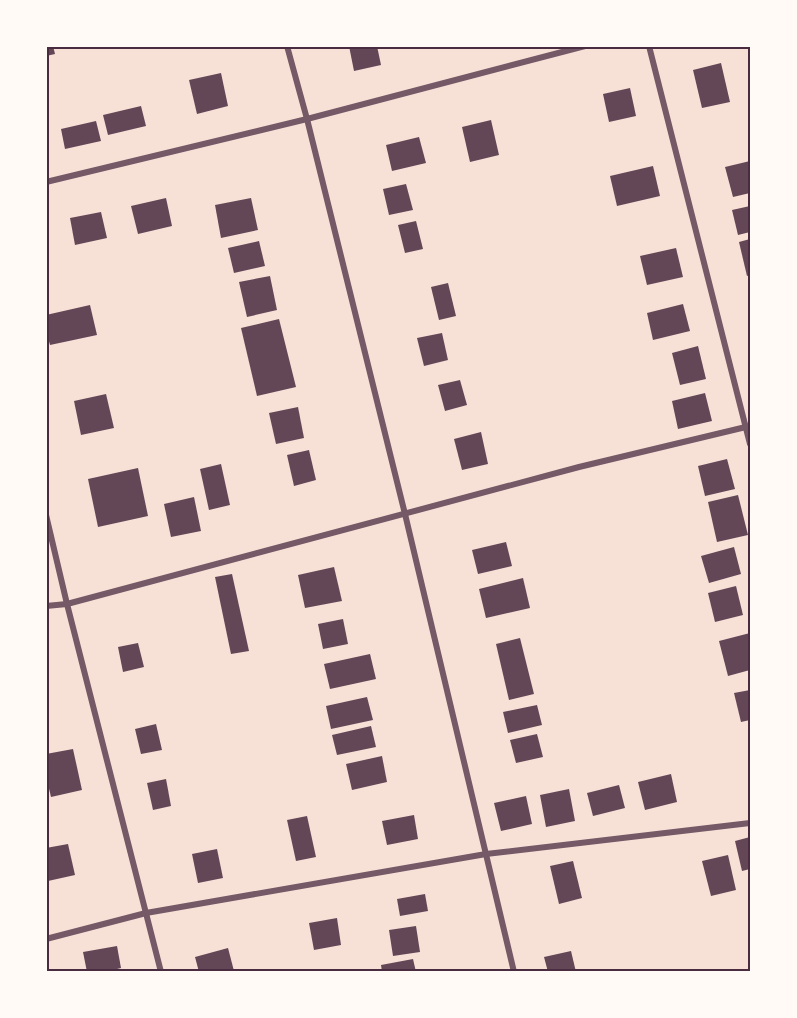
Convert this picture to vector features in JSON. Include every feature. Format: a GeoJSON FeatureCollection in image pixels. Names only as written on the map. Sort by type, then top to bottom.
{"type":"FeatureCollection","features":[{"type":"Feature","properties":{"kind":"street"},"geometry":{"type":"LineString","coordinates":[[287,46],[405,514],[514,972]]}},
{"type":"Feature","properties":{"kind":"street"},"geometry":{"type":"LineString","coordinates":[[46,182],[585,46]]}},
{"type":"Feature","properties":{"kind":"street"},"geometry":{"type":"LineString","coordinates":[[650,46],[749,426],[750,444]]}},
{"type":"Feature","properties":{"kind":"street"},"geometry":{"type":"LineString","coordinates":[[46,606],[67,603],[579,467],[749,426]]}},
{"type":"Feature","properties":{"kind":"street"},"geometry":{"type":"LineString","coordinates":[[46,515],[161,972]]}},
{"type":"Feature","properties":{"kind":"street"},"geometry":{"type":"LineString","coordinates":[[46,939],[146,913],[486,854],[750,824]]}},
{"type":"Feature","properties":{"kind":"building"},"geometry":{"type":"Polygon","coordinates":[[[46,46],[53,46],[55,54],[46,56],[46,46]]]}},
{"type":"Feature","properties":{"kind":"building"},"geometry":{"type":"Polygon","coordinates":[[[349,46],[377,46],[381,65],[354,71],[349,46]]]}},
{"type":"Feature","properties":{"kind":"building"},"geometry":{"type":"Polygon","coordinates":[[[721,63],[730,102],[702,108],[693,70],[721,63]]]}},
{"type":"Feature","properties":{"kind":"building"},"geometry":{"type":"Polygon","coordinates":[[[221,73],[228,106],[197,114],[189,80],[221,73]]]}},
{"type":"Feature","properties":{"kind":"building"},"geometry":{"type":"Polygon","coordinates":[[[630,88],[636,116],[609,122],[603,94],[630,88]]]}},
{"type":"Feature","properties":{"kind":"building"},"geometry":{"type":"Polygon","coordinates":[[[141,106],[146,126],[108,135],[103,115],[141,106]]]}},
{"type":"Feature","properties":{"kind":"building"},"geometry":{"type":"Polygon","coordinates":[[[491,120],[499,155],[470,162],[462,127],[491,120]]]}},
{"type":"Feature","properties":{"kind":"building"},"geometry":{"type":"Polygon","coordinates":[[[96,121],[101,141],[65,149],[61,129],[96,121]]]}},
{"type":"Feature","properties":{"kind":"building"},"geometry":{"type":"Polygon","coordinates":[[[419,137],[426,163],[392,171],[386,145],[419,137]]]}},
{"type":"Feature","properties":{"kind":"building"},"geometry":{"type":"Polygon","coordinates":[[[750,161],[750,193],[733,197],[725,167],[750,161]]]}},
{"type":"Feature","properties":{"kind":"building"},"geometry":{"type":"Polygon","coordinates":[[[653,166],[660,196],[617,206],[610,176],[653,166]]]}},
{"type":"Feature","properties":{"kind":"building"},"geometry":{"type":"Polygon","coordinates":[[[406,184],[413,210],[389,215],[383,189],[406,184]]]}},
{"type":"Feature","properties":{"kind":"building"},"geometry":{"type":"Polygon","coordinates":[[[166,198],[172,226],[138,234],[131,206],[166,198]]]}},
{"type":"Feature","properties":{"kind":"building"},"geometry":{"type":"Polygon","coordinates":[[[251,198],[258,230],[221,238],[215,205],[251,198]]]}},
{"type":"Feature","properties":{"kind":"building"},"geometry":{"type":"Polygon","coordinates":[[[750,206],[750,232],[738,235],[732,210],[750,206]]]}},
{"type":"Feature","properties":{"kind":"building"},"geometry":{"type":"Polygon","coordinates":[[[101,212],[107,238],[75,245],[70,218],[101,212]]]}},
{"type":"Feature","properties":{"kind":"building"},"geometry":{"type":"Polygon","coordinates":[[[416,221],[423,249],[405,253],[398,225],[416,221]]]}},
{"type":"Feature","properties":{"kind":"building"},"geometry":{"type":"Polygon","coordinates":[[[750,239],[750,275],[747,276],[739,242],[750,239]]]}},
{"type":"Feature","properties":{"kind":"building"},"geometry":{"type":"Polygon","coordinates":[[[259,241],[265,266],[234,273],[228,248],[259,241]]]}},
{"type":"Feature","properties":{"kind":"building"},"geometry":{"type":"Polygon","coordinates":[[[676,248],[683,277],[647,285],[640,256],[676,248]]]}},
{"type":"Feature","properties":{"kind":"building"},"geometry":{"type":"Polygon","coordinates":[[[270,276],[277,310],[247,317],[239,282],[270,276]]]}},
{"type":"Feature","properties":{"kind":"building"},"geometry":{"type":"Polygon","coordinates":[[[448,283],[456,316],[439,320],[431,287],[448,283]]]}},
{"type":"Feature","properties":{"kind":"building"},"geometry":{"type":"Polygon","coordinates":[[[683,304],[690,331],[653,340],[647,313],[683,304]]]}},
{"type":"Feature","properties":{"kind":"building"},"geometry":{"type":"Polygon","coordinates":[[[90,305],[97,335],[50,345],[46,330],[46,315],[90,305]]]}},
{"type":"Feature","properties":{"kind":"building"},"geometry":{"type":"Polygon","coordinates":[[[279,319],[296,387],[257,396],[241,328],[279,319]]]}},
{"type":"Feature","properties":{"kind":"building"},"geometry":{"type":"Polygon","coordinates":[[[442,333],[448,360],[424,366],[417,338],[442,333]]]}},
{"type":"Feature","properties":{"kind":"building"},"geometry":{"type":"Polygon","coordinates":[[[698,346],[706,379],[680,385],[672,353],[698,346]]]}},
{"type":"Feature","properties":{"kind":"building"},"geometry":{"type":"Polygon","coordinates":[[[460,380],[467,405],[445,411],[438,385],[460,380]]]}},
{"type":"Feature","properties":{"kind":"building"},"geometry":{"type":"Polygon","coordinates":[[[705,393],[712,421],[678,429],[672,401],[705,393]]]}},
{"type":"Feature","properties":{"kind":"building"},"geometry":{"type":"Polygon","coordinates":[[[106,394],[114,428],[81,435],[74,401],[106,394]]]}},
{"type":"Feature","properties":{"kind":"building"},"geometry":{"type":"Polygon","coordinates":[[[298,407],[304,438],[276,444],[269,413],[298,407]]]}},
{"type":"Feature","properties":{"kind":"building"},"geometry":{"type":"Polygon","coordinates":[[[481,432],[488,464],[462,470],[454,439],[481,432]]]}},
{"type":"Feature","properties":{"kind":"building"},"geometry":{"type":"Polygon","coordinates":[[[309,450],[316,480],[294,486],[287,455],[309,450]]]}},
{"type":"Feature","properties":{"kind":"building"},"geometry":{"type":"Polygon","coordinates":[[[727,459],[735,489],[705,496],[698,466],[727,459]]]}},
{"type":"Feature","properties":{"kind":"building"},"geometry":{"type":"Polygon","coordinates":[[[221,464],[230,505],[209,510],[200,469],[221,464]]]}},
{"type":"Feature","properties":{"kind":"building"},"geometry":{"type":"Polygon","coordinates":[[[138,468],[148,516],[98,527],[88,479],[138,468]]]}},
{"type":"Feature","properties":{"kind":"building"},"geometry":{"type":"Polygon","coordinates":[[[738,495],[748,535],[717,542],[708,502],[738,495]]]}},
{"type":"Feature","properties":{"kind":"building"},"geometry":{"type":"Polygon","coordinates":[[[194,497],[201,531],[171,537],[164,504],[194,497]]]}},
{"type":"Feature","properties":{"kind":"building"},"geometry":{"type":"Polygon","coordinates":[[[506,542],[512,566],[478,574],[472,550],[506,542]]]}},
{"type":"Feature","properties":{"kind":"building"},"geometry":{"type":"Polygon","coordinates":[[[734,547],[741,574],[709,583],[701,556],[734,547]]]}},
{"type":"Feature","properties":{"kind":"building"},"geometry":{"type":"Polygon","coordinates":[[[334,567],[342,601],[305,608],[298,575],[334,567]]]}},
{"type":"Feature","properties":{"kind":"building"},"geometry":{"type":"Polygon","coordinates":[[[232,574],[249,651],[231,654],[215,577],[232,574]]]}},
{"type":"Feature","properties":{"kind":"building"},"geometry":{"type":"Polygon","coordinates":[[[523,578],[530,608],[486,618],[479,589],[523,578]]]}},
{"type":"Feature","properties":{"kind":"building"},"geometry":{"type":"Polygon","coordinates":[[[736,586],[743,615],[715,622],[708,593],[736,586]]]}},
{"type":"Feature","properties":{"kind":"building"},"geometry":{"type":"Polygon","coordinates":[[[343,619],[348,644],[323,649],[318,624],[343,619]]]}},
{"type":"Feature","properties":{"kind":"building"},"geometry":{"type":"Polygon","coordinates":[[[750,633],[750,670],[728,676],[719,641],[750,633]]]}},
{"type":"Feature","properties":{"kind":"building"},"geometry":{"type":"Polygon","coordinates":[[[520,638],[534,694],[509,700],[496,644],[520,638]]]}},
{"type":"Feature","properties":{"kind":"building"},"geometry":{"type":"Polygon","coordinates":[[[138,643],[144,667],[123,672],[118,647],[138,643]]]}},
{"type":"Feature","properties":{"kind":"building"},"geometry":{"type":"Polygon","coordinates":[[[370,654],[376,679],[330,689],[324,664],[370,654]]]}},
{"type":"Feature","properties":{"kind":"building"},"geometry":{"type":"Polygon","coordinates":[[[750,690],[750,720],[741,722],[734,693],[750,690]]]}},
{"type":"Feature","properties":{"kind":"building"},"geometry":{"type":"Polygon","coordinates":[[[367,697],[373,720],[331,729],[326,706],[367,697]]]}},
{"type":"Feature","properties":{"kind":"building"},"geometry":{"type":"Polygon","coordinates":[[[537,705],[542,725],[508,733],[503,712],[537,705]]]}},
{"type":"Feature","properties":{"kind":"building"},"geometry":{"type":"Polygon","coordinates":[[[156,724],[162,750],[141,754],[135,729],[156,724]]]}},
{"type":"Feature","properties":{"kind":"building"},"geometry":{"type":"Polygon","coordinates":[[[371,726],[376,747],[337,755],[332,735],[371,726]]]}},
{"type":"Feature","properties":{"kind":"building"},"geometry":{"type":"Polygon","coordinates":[[[537,734],[543,757],[516,763],[510,740],[537,734]]]}},
{"type":"Feature","properties":{"kind":"building"},"geometry":{"type":"Polygon","coordinates":[[[73,749],[82,790],[51,797],[46,776],[46,754],[73,749]]]}},
{"type":"Feature","properties":{"kind":"building"},"geometry":{"type":"Polygon","coordinates":[[[382,756],[387,782],[352,790],[346,764],[382,756]]]}},
{"type":"Feature","properties":{"kind":"building"},"geometry":{"type":"Polygon","coordinates":[[[671,774],[677,802],[645,810],[638,782],[671,774]]]}},
{"type":"Feature","properties":{"kind":"building"},"geometry":{"type":"Polygon","coordinates":[[[166,779],[171,806],[153,810],[147,783],[166,779]]]}},
{"type":"Feature","properties":{"kind":"building"},"geometry":{"type":"Polygon","coordinates":[[[619,785],[625,808],[593,816],[587,793],[619,785]]]}},
{"type":"Feature","properties":{"kind":"building"},"geometry":{"type":"Polygon","coordinates":[[[569,789],[575,821],[546,827],[540,795],[569,789]]]}},
{"type":"Feature","properties":{"kind":"building"},"geometry":{"type":"Polygon","coordinates":[[[526,796],[532,824],[501,831],[494,803],[526,796]]]}},
{"type":"Feature","properties":{"kind":"building"},"geometry":{"type":"Polygon","coordinates":[[[414,815],[418,839],[387,845],[382,821],[414,815]]]}},
{"type":"Feature","properties":{"kind":"building"},"geometry":{"type":"Polygon","coordinates":[[[307,816],[316,857],[296,861],[287,820],[307,816]]]}},
{"type":"Feature","properties":{"kind":"building"},"geometry":{"type":"Polygon","coordinates":[[[750,837],[750,869],[742,871],[735,841],[750,837]]]}},
{"type":"Feature","properties":{"kind":"building"},"geometry":{"type":"Polygon","coordinates":[[[68,844],[75,875],[48,881],[46,848],[68,844]]]}},
{"type":"Feature","properties":{"kind":"building"},"geometry":{"type":"Polygon","coordinates":[[[217,849],[223,878],[198,883],[192,854],[217,849]]]}},
{"type":"Feature","properties":{"kind":"building"},"geometry":{"type":"Polygon","coordinates":[[[728,855],[736,890],[711,896],[702,861],[728,855]]]}},
{"type":"Feature","properties":{"kind":"building"},"geometry":{"type":"Polygon","coordinates":[[[573,861],[582,898],[559,904],[550,866],[573,861]]]}},
{"type":"Feature","properties":{"kind":"building"},"geometry":{"type":"Polygon","coordinates":[[[425,894],[428,911],[400,916],[397,899],[425,894]]]}},
{"type":"Feature","properties":{"kind":"building"},"geometry":{"type":"Polygon","coordinates":[[[337,918],[341,945],[314,950],[309,923],[337,918]]]}},
{"type":"Feature","properties":{"kind":"building"},"geometry":{"type":"Polygon","coordinates":[[[416,926],[420,952],[393,956],[389,930],[416,926]]]}},
{"type":"Feature","properties":{"kind":"building"},"geometry":{"type":"Polygon","coordinates":[[[117,946],[121,968],[105,972],[87,972],[83,952],[117,946]]]}},
{"type":"Feature","properties":{"kind":"building"},"geometry":{"type":"Polygon","coordinates":[[[228,948],[234,971],[199,972],[195,957],[228,948]]]}},
{"type":"Feature","properties":{"kind":"building"},"geometry":{"type":"Polygon","coordinates":[[[571,951],[576,972],[548,972],[544,957],[571,951]]]}},
{"type":"Feature","properties":{"kind":"building"},"geometry":{"type":"Polygon","coordinates":[[[413,959],[416,972],[382,972],[381,965],[413,959]]]}}]}
